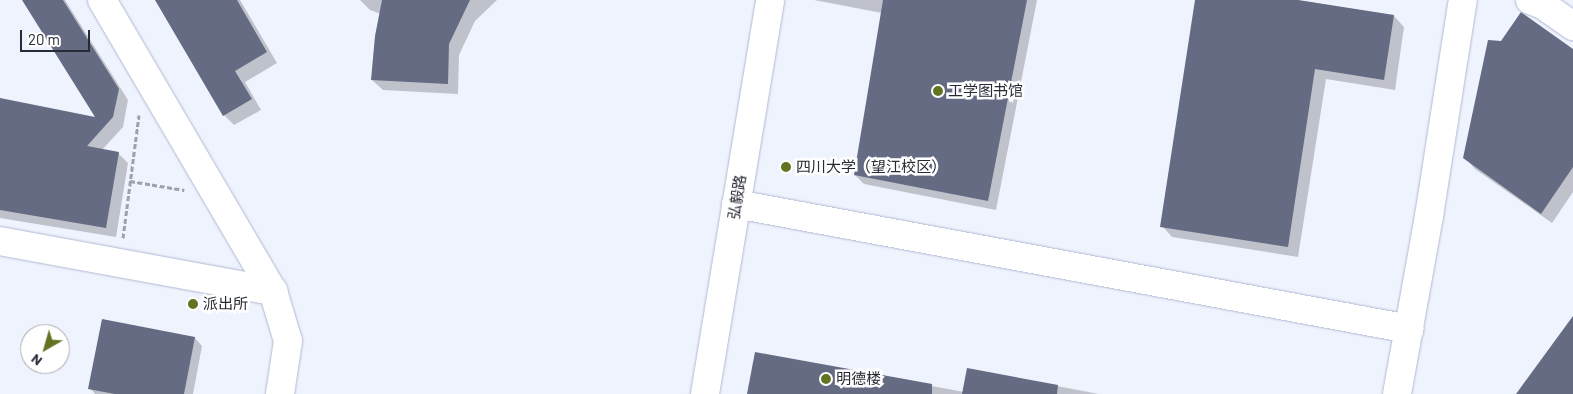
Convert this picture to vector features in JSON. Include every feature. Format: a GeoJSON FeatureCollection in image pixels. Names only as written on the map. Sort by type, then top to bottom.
{"type":"FeatureCollection","features":[{"type":"Feature","properties":{"kind":"street"},"geometry":{"type":"LineString","coordinates":[[102,0],[273,291],[288,341],[280,394]]}},
{"type":"Feature","properties":{"kind":"street","name":"弘毅路"},"geometry":{"type":"LineString","coordinates":[[705,394],[770,0]]}},
{"type":"Feature","properties":{"kind":"street"},"geometry":{"type":"LineString","coordinates":[[1397,394],[1463,0]]}},
{"type":"Feature","properties":{"kind":"street"},"geometry":{"type":"LineString","coordinates":[[1530,0],[1543,5],[1573,26]]}},
{"type":"Feature","properties":{"kind":"street"},"geometry":{"type":"LineString","coordinates":[[736,204],[1409,328]]}},
{"type":"Feature","properties":{"kind":"street"},"geometry":{"type":"LineString","coordinates":[[0,241],[273,291]]}},
{"type":"Feature","properties":{"kind":"path"},"geometry":{"type":"LineString","coordinates":[[120,263],[144,72]]}},
{"type":"Feature","properties":{"kind":"path"},"geometry":{"type":"LineString","coordinates":[[130,181],[217,195]]}},
{"type":"Feature","properties":{"kind":"building"},"geometry":{"type":"Polygon","coordinates":[[[22,0],[63,0],[119,89],[113,117],[87,146],[119,152],[106,228],[0,210],[0,98],[95,117],[22,0]]]}},
{"type":"Feature","properties":{"kind":"building"},"geometry":{"type":"Polygon","coordinates":[[[155,0],[237,0],[267,52],[235,71],[252,99],[223,116],[155,0]]]}},
{"type":"Feature","properties":{"kind":"building"},"geometry":{"type":"Polygon","coordinates":[[[382,0],[470,0],[449,44],[448,84],[371,80],[375,36],[382,0]]]}},
{"type":"Feature","properties":{"kind":"building","name":"工学图书馆"},"geometry":{"type":"Polygon","coordinates":[[[883,0],[1027,0],[988,201],[854,175],[883,0]]]}},
{"type":"Feature","properties":{"kind":"building"},"geometry":{"type":"Polygon","coordinates":[[[1195,0],[1298,0],[1394,15],[1384,80],[1315,69],[1288,247],[1160,227],[1195,0]]]}},
{"type":"Feature","properties":{"kind":"building"},"geometry":{"type":"Polygon","coordinates":[[[1521,12],[1573,49],[1573,167],[1541,214],[1463,158],[1488,40],[1501,41],[1521,12]]]}},
{"type":"Feature","properties":{"kind":"building"},"geometry":{"type":"Polygon","coordinates":[[[1573,316],[1573,394],[1516,394],[1573,316]]]}},
{"type":"Feature","properties":{"kind":"building"},"geometry":{"type":"Polygon","coordinates":[[[102,319],[195,337],[184,394],[115,394],[88,389],[102,319]]]}},
{"type":"Feature","properties":{"kind":"building","name":"明德楼"},"geometry":{"type":"Polygon","coordinates":[[[755,352],[932,384],[932,394],[747,394],[755,352]]]}},
{"type":"Feature","properties":{"kind":"building"},"geometry":{"type":"Polygon","coordinates":[[[967,368],[1058,385],[1057,394],[962,394],[967,368]]]}},
{"type":"Feature","properties":{"kind":"place","name":"工学图书馆"},"geometry":{"type":"Point","coordinates":[938,91]}},
{"type":"Feature","properties":{"kind":"place","name":"四川大学（望江校区）"},"geometry":{"type":"Point","coordinates":[786,167]}},
{"type":"Feature","properties":{"kind":"place","name":"派出所"},"geometry":{"type":"Point","coordinates":[193,304]}},
{"type":"Feature","properties":{"kind":"place","name":"明德楼"},"geometry":{"type":"Point","coordinates":[826,379]}}]}
